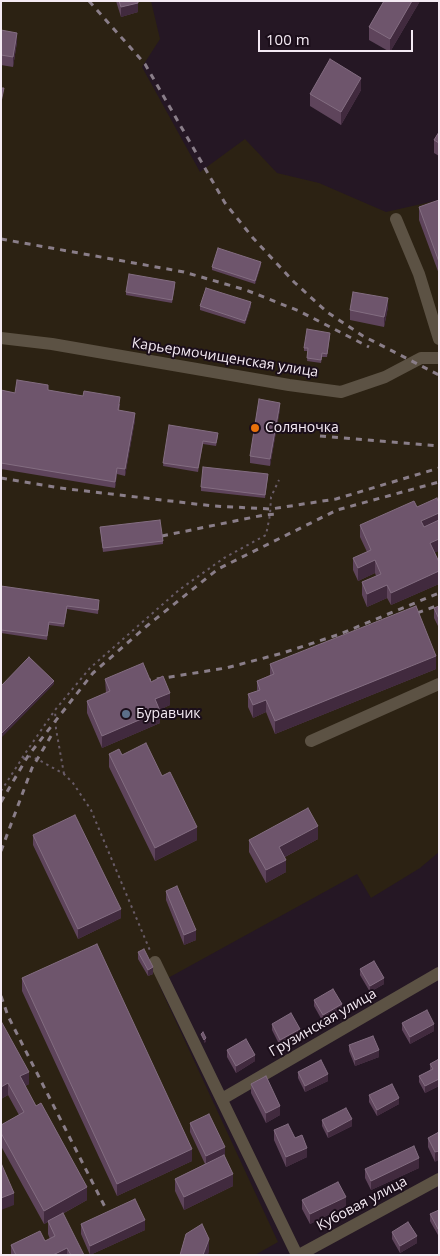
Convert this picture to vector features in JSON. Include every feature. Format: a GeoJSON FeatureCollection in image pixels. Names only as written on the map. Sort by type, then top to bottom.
{"type":"FeatureCollection","features":[{"type":"Feature","properties":{"kind":"street"},"geometry":{"type":"LineString","coordinates":[[396,219],[419,274],[439,339]]}},
{"type":"Feature","properties":{"kind":"street","name":"Карьермочищенская улица"},"geometry":{"type":"LineString","coordinates":[[1,338],[52,344],[289,385],[341,392],[386,377],[421,358],[439,358]]}},
{"type":"Feature","properties":{"kind":"street"},"geometry":{"type":"LineString","coordinates":[[311,741],[439,684]]}},
{"type":"Feature","properties":{"kind":"street"},"geometry":{"type":"LineString","coordinates":[[155,962],[298,1255]]}},
{"type":"Feature","properties":{"kind":"street","name":"Грузинская улица"},"geometry":{"type":"LineString","coordinates":[[222,1099],[439,973]]}},
{"type":"Feature","properties":{"kind":"street","name":"Кубовая улица"},"geometry":{"type":"LineString","coordinates":[[298,1255],[439,1179]]}},
{"type":"Feature","properties":{"kind":"path"},"geometry":{"type":"LineString","coordinates":[[1,791],[55,710],[90,668],[179,590],[224,558],[266,535],[271,497],[279,480]]}},
{"type":"Feature","properties":{"kind":"path"},"geometry":{"type":"LineString","coordinates":[[55,710],[56,729],[64,774]]}},
{"type":"Feature","properties":{"kind":"path"},"geometry":{"type":"LineString","coordinates":[[21,760],[28,756],[64,774],[73,783],[91,810],[155,962]]}},
{"type":"Feature","properties":{"kind":"shaded area"},"geometry":{"type":"Polygon","coordinates":[[[1,1],[151,1],[160,39],[142,67],[200,172],[245,139],[277,173],[319,183],[386,212],[439,200],[439,852],[420,868],[371,898],[357,874],[168,978],[159,985],[278,1242],[255,1255],[1,1255],[1,1]]]}},
{"type":"Feature","properties":{"kind":"building"},"geometry":{"type":"Polygon","coordinates":[[[119,1],[138,1],[138,3],[121,7],[119,1]]]}},
{"type":"Feature","properties":{"kind":"building"},"geometry":{"type":"Polygon","coordinates":[[[384,1],[412,1],[390,39],[369,27],[384,1]]]}},
{"type":"Feature","properties":{"kind":"building"},"geometry":{"type":"Polygon","coordinates":[[[1,30],[17,33],[13,57],[1,55],[1,30]]]}},
{"type":"Feature","properties":{"kind":"building"},"geometry":{"type":"Polygon","coordinates":[[[330,59],[361,78],[341,112],[310,94],[330,59]]]}},
{"type":"Feature","properties":{"kind":"building"},"geometry":{"type":"Polygon","coordinates":[[[1,88],[4,88],[1,102],[1,88]]]}},
{"type":"Feature","properties":{"kind":"building"},"geometry":{"type":"Polygon","coordinates":[[[439,132],[439,143],[434,140],[439,132]]]}},
{"type":"Feature","properties":{"kind":"building"},"geometry":{"type":"Polygon","coordinates":[[[439,200],[439,262],[419,207],[439,200]]]}},
{"type":"Feature","properties":{"kind":"building"},"geometry":{"type":"Polygon","coordinates":[[[218,248],[261,262],[255,281],[212,267],[218,248]]]}},
{"type":"Feature","properties":{"kind":"building"},"geometry":{"type":"Polygon","coordinates":[[[129,274],[175,282],[172,300],[126,292],[129,274]]]}},
{"type":"Feature","properties":{"kind":"building"},"geometry":{"type":"Polygon","coordinates":[[[206,288],[251,302],[245,321],[200,306],[206,288]]]}},
{"type":"Feature","properties":{"kind":"building"},"geometry":{"type":"Polygon","coordinates":[[[353,292],[388,298],[384,317],[350,310],[353,292]]]}},
{"type":"Feature","properties":{"kind":"building"},"geometry":{"type":"Polygon","coordinates":[[[307,329],[330,333],[327,354],[322,353],[321,360],[307,358],[308,348],[304,348],[307,329]]]}},
{"type":"Feature","properties":{"kind":"building"},"geometry":{"type":"Polygon","coordinates":[[[17,380],[48,385],[48,390],[83,396],[84,391],[120,397],[118,410],[135,413],[125,469],[117,468],[115,482],[1,463],[1,390],[15,393],[17,380]]]}},
{"type":"Feature","properties":{"kind":"building"},"geometry":{"type":"Polygon","coordinates":[[[259,399],[280,403],[270,459],[250,456],[259,399]]]}},
{"type":"Feature","properties":{"kind":"building"},"geometry":{"type":"Polygon","coordinates":[[[169,425],[218,433],[216,443],[203,441],[198,468],[163,463],[169,425]]]}},
{"type":"Feature","properties":{"kind":"building"},"geometry":{"type":"Polygon","coordinates":[[[203,467],[268,474],[265,495],[201,487],[203,467]]]}},
{"type":"Feature","properties":{"kind":"building"},"geometry":{"type":"Polygon","coordinates":[[[437,498],[439,513],[421,521],[424,527],[439,520],[439,539],[430,543],[439,562],[439,571],[391,593],[387,585],[367,594],[362,582],[381,574],[375,560],[358,568],[353,558],[371,550],[360,525],[414,501],[417,507],[437,498]]]}},
{"type":"Feature","properties":{"kind":"building"},"geometry":{"type":"Polygon","coordinates":[[[160,520],[163,541],[103,548],[100,527],[160,520]]]}},
{"type":"Feature","properties":{"kind":"building"},"geometry":{"type":"Polygon","coordinates":[[[1,586],[99,600],[98,610],[67,606],[64,624],[49,622],[47,636],[1,630],[1,586]]]}},
{"type":"Feature","properties":{"kind":"building"},"geometry":{"type":"Polygon","coordinates":[[[416,606],[436,656],[275,721],[266,700],[253,705],[248,694],[260,690],[257,681],[274,674],[270,664],[416,606]]]}},
{"type":"Feature","properties":{"kind":"building"},"geometry":{"type":"Polygon","coordinates":[[[439,606],[439,619],[434,608],[439,606]]]}},
{"type":"Feature","properties":{"kind":"building"},"geometry":{"type":"Polygon","coordinates":[[[29,657],[54,681],[1,734],[1,686],[29,657]]]}},
{"type":"Feature","properties":{"kind":"building"},"geometry":{"type":"Polygon","coordinates":[[[143,663],[151,682],[163,676],[170,693],[155,699],[160,711],[102,736],[87,701],[110,691],[105,679],[143,663]]]}},
{"type":"Feature","properties":{"kind":"building"},"geometry":{"type":"Polygon","coordinates":[[[146,743],[162,776],[170,772],[197,827],[155,848],[109,754],[119,749],[122,755],[146,743]]]}},
{"type":"Feature","properties":{"kind":"building"},"geometry":{"type":"Polygon","coordinates":[[[308,808],[318,826],[279,847],[286,860],[266,870],[249,840],[308,808]]]}},
{"type":"Feature","properties":{"kind":"building"},"geometry":{"type":"Polygon","coordinates":[[[75,815],[121,909],[78,929],[33,835],[75,815]]]}},
{"type":"Feature","properties":{"kind":"building"},"geometry":{"type":"Polygon","coordinates":[[[177,886],[196,930],[184,935],[166,891],[177,886]]]}},
{"type":"Feature","properties":{"kind":"building"},"geometry":{"type":"Polygon","coordinates":[[[97,944],[192,1149],[117,1184],[22,978],[97,944]]]}},
{"type":"Feature","properties":{"kind":"building"},"geometry":{"type":"Polygon","coordinates":[[[144,949],[153,967],[148,970],[138,952],[144,949]]]}},
{"type":"Feature","properties":{"kind":"building"},"geometry":{"type":"Polygon","coordinates":[[[374,961],[384,978],[370,986],[360,969],[374,961]]]}},
{"type":"Feature","properties":{"kind":"building"},"geometry":{"type":"Polygon","coordinates":[[[333,989],[342,1004],[323,1015],[314,1000],[333,989]]]}},
{"type":"Feature","properties":{"kind":"building"},"geometry":{"type":"Polygon","coordinates":[[[427,1010],[434,1024],[410,1037],[402,1023],[427,1010]]]}},
{"type":"Feature","properties":{"kind":"building"},"geometry":{"type":"Polygon","coordinates":[[[291,1013],[300,1029],[280,1040],[272,1024],[291,1013]]]}},
{"type":"Feature","properties":{"kind":"building"},"geometry":{"type":"Polygon","coordinates":[[[1,1021],[29,1072],[20,1076],[36,1106],[41,1103],[87,1187],[44,1211],[1,1133],[1,1125],[24,1112],[8,1083],[1,1087],[1,1021]]]}},
{"type":"Feature","properties":{"kind":"building"},"geometry":{"type":"Polygon","coordinates":[[[203,1032],[206,1038],[204,1040],[201,1034],[203,1032]]]}},
{"type":"Feature","properties":{"kind":"building"},"geometry":{"type":"Polygon","coordinates":[[[373,1036],[379,1050],[355,1060],[349,1045],[373,1036]]]}},
{"type":"Feature","properties":{"kind":"building"},"geometry":{"type":"Polygon","coordinates":[[[246,1039],[255,1055],[236,1066],[227,1050],[246,1039]]]}},
{"type":"Feature","properties":{"kind":"building"},"geometry":{"type":"Polygon","coordinates":[[[439,1059],[439,1079],[425,1086],[419,1076],[433,1069],[430,1064],[439,1059]]]}},
{"type":"Feature","properties":{"kind":"building"},"geometry":{"type":"Polygon","coordinates":[[[321,1060],[328,1074],[305,1086],[298,1072],[321,1060]]]}},
{"type":"Feature","properties":{"kind":"building"},"geometry":{"type":"Polygon","coordinates":[[[266,1076],[280,1106],[266,1113],[251,1084],[266,1076]]]}},
{"type":"Feature","properties":{"kind":"building"},"geometry":{"type":"Polygon","coordinates":[[[392,1084],[399,1098],[377,1110],[369,1095],[392,1084]]]}},
{"type":"Feature","properties":{"kind":"building"},"geometry":{"type":"Polygon","coordinates":[[[346,1108],[352,1119],[328,1132],[322,1120],[346,1108]]]}},
{"type":"Feature","properties":{"kind":"building"},"geometry":{"type":"Polygon","coordinates":[[[209,1114],[225,1147],[206,1156],[190,1123],[209,1114]]]}},
{"type":"Feature","properties":{"kind":"building"},"geometry":{"type":"Polygon","coordinates":[[[288,1124],[295,1138],[302,1135],[307,1148],[286,1157],[274,1130],[288,1124]]]}},
{"type":"Feature","properties":{"kind":"building"},"geometry":{"type":"Polygon","coordinates":[[[439,1132],[439,1151],[435,1152],[428,1138],[439,1132]]]}},
{"type":"Feature","properties":{"kind":"building"},"geometry":{"type":"Polygon","coordinates":[[[414,1146],[419,1158],[371,1181],[365,1169],[414,1146]]]}},
{"type":"Feature","properties":{"kind":"building"},"geometry":{"type":"Polygon","coordinates":[[[224,1155],[233,1174],[184,1197],[175,1179],[224,1155]]]}},
{"type":"Feature","properties":{"kind":"building"},"geometry":{"type":"Polygon","coordinates":[[[1,1163],[14,1193],[1,1198],[1,1163]]]}},
{"type":"Feature","properties":{"kind":"building"},"geometry":{"type":"Polygon","coordinates":[[[338,1182],[346,1197],[310,1214],[302,1200],[338,1182]]]}},
{"type":"Feature","properties":{"kind":"building"},"geometry":{"type":"Polygon","coordinates":[[[135,1199],[145,1220],[90,1246],[81,1224],[135,1199]]]}},
{"type":"Feature","properties":{"kind":"building"},"geometry":{"type":"Polygon","coordinates":[[[439,1210],[439,1228],[438,1229],[430,1214],[439,1210]]]}},
{"type":"Feature","properties":{"kind":"building"},"geometry":{"type":"Polygon","coordinates":[[[63,1213],[84,1255],[71,1255],[67,1248],[53,1255],[16,1255],[11,1245],[40,1231],[45,1241],[55,1236],[48,1221],[63,1213]]]}},
{"type":"Feature","properties":{"kind":"building"},"geometry":{"type":"Polygon","coordinates":[[[408,1222],[417,1236],[400,1246],[392,1232],[408,1222]]]}},
{"type":"Feature","properties":{"kind":"building"},"geometry":{"type":"Polygon","coordinates":[[[202,1224],[209,1239],[203,1255],[180,1255],[186,1234],[202,1224]]]}},
{"type":"Feature","properties":{"kind":"railway"},"geometry":{"type":"LineString","coordinates":[[89,1],[145,64],[225,203],[253,238],[294,282],[327,312],[363,336],[439,375]]}},
{"type":"Feature","properties":{"kind":"railway"},"geometry":{"type":"LineString","coordinates":[[1,239],[184,272],[246,290],[299,311],[369,347]]}},
{"type":"Feature","properties":{"kind":"railway"},"geometry":{"type":"LineString","coordinates":[[320,436],[439,446]]}},
{"type":"Feature","properties":{"kind":"railway"},"geometry":{"type":"LineString","coordinates":[[1,478],[60,488],[213,506],[271,509],[336,499],[439,468]]}},
{"type":"Feature","properties":{"kind":"railway"},"geometry":{"type":"LineString","coordinates":[[1,802],[28,756],[93,673],[148,625],[218,569],[337,510],[439,482]]}},
{"type":"Feature","properties":{"kind":"railway"},"geometry":{"type":"LineString","coordinates":[[162,536],[277,514]]}},
{"type":"Feature","properties":{"kind":"railway"},"geometry":{"type":"LineString","coordinates":[[145,681],[226,668],[283,653],[340,634],[439,593]]}},
{"type":"Feature","properties":{"kind":"railway"},"geometry":{"type":"LineString","coordinates":[[406,617],[439,605]]}},
{"type":"Feature","properties":{"kind":"railway"},"geometry":{"type":"LineString","coordinates":[[1,851],[32,768],[51,736]]}},
{"type":"Feature","properties":{"kind":"railway"},"geometry":{"type":"LineString","coordinates":[[1,996],[8,1016],[107,1211]]}},
{"type":"Feature","properties":{"kind":"place","name":"Соляночка"},"geometry":{"type":"Point","coordinates":[255,428]}},
{"type":"Feature","properties":{"kind":"place","name":"Буравчик"},"geometry":{"type":"Point","coordinates":[126,714]}}]}
